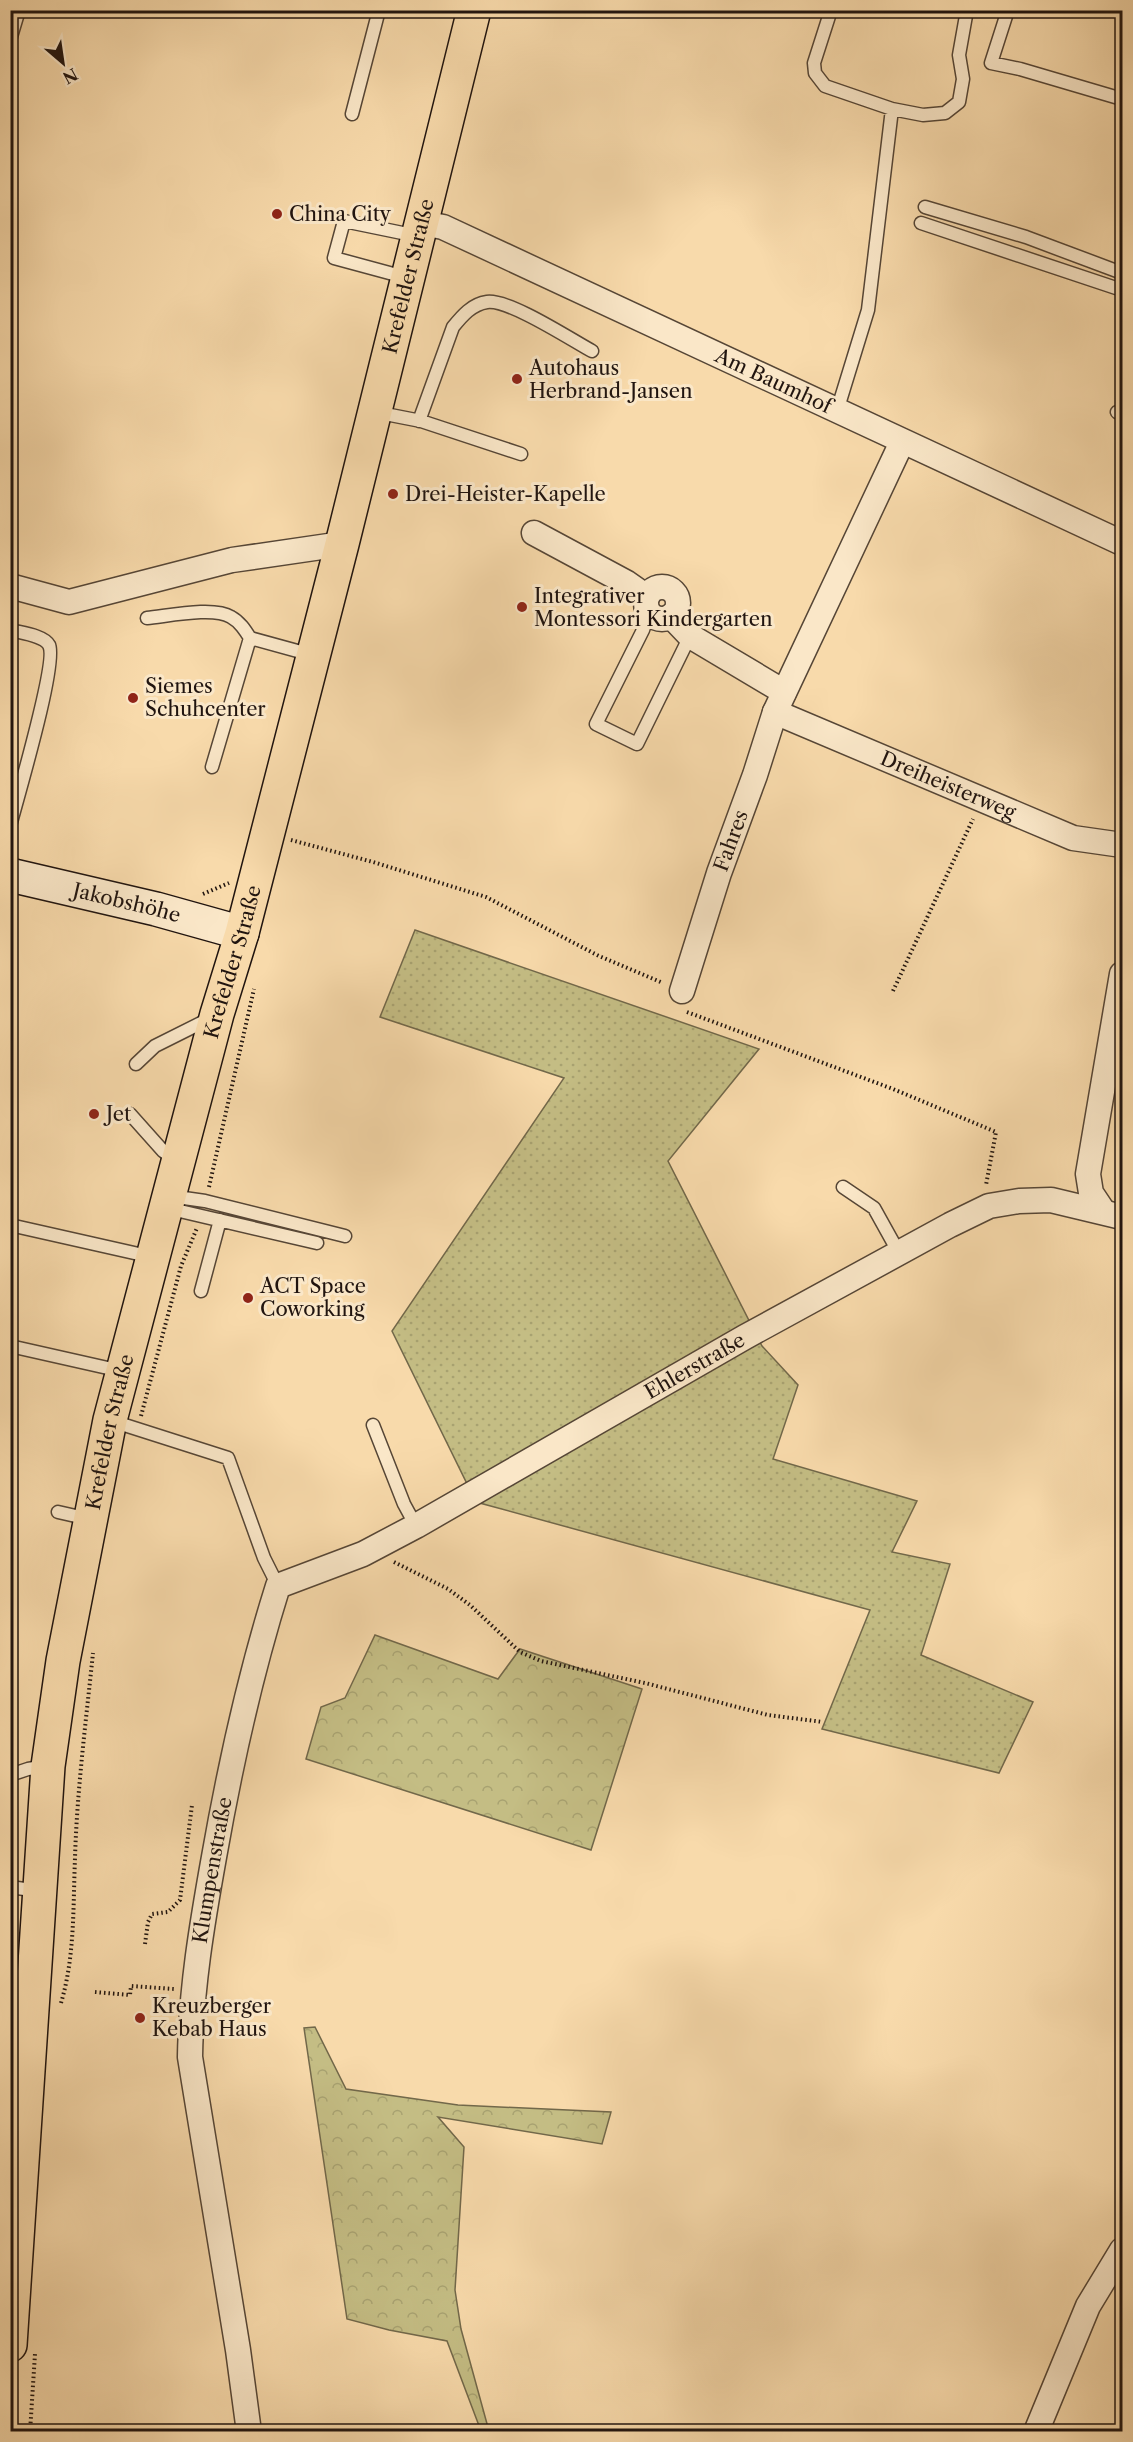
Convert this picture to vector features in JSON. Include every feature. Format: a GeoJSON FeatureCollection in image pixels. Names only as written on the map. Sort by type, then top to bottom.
{"type":"FeatureCollection","features":[{"type":"Feature","properties":{"kind":"main road","name":"Krefelder Straße"},"geometry":{"type":"LineString","coordinates":[[23,2345],[25,1889],[48,1766],[63,1661],[90,1519],[114,1423],[123,1371],[217,1014],[242,933],[342,544],[474,10]]}},
{"type":"Feature","properties":{"kind":"street","name":"Am Baumhof"},"geometry":{"type":"LineString","coordinates":[[420,230],[443,227],[1122,543]]}},
{"type":"Feature","properties":{"kind":"street","name":"Fahres"},"geometry":{"type":"LineString","coordinates":[[682,991],[719,873],[780,702],[902,442]]}},
{"type":"Feature","properties":{"kind":"street"},"geometry":{"type":"LineString","coordinates":[[534,533],[627,583],[690,636],[780,702]]}},
{"type":"Feature","properties":{"kind":"street"},"geometry":{"type":"LineString","coordinates":[[10,586],[69,602],[232,560],[342,544]]}},
{"type":"Feature","properties":{"kind":"street","name":"Dreiheisterweg"},"geometry":{"type":"LineString","coordinates":[[780,702],[982,799],[1073,838],[1122,845]]}},
{"type":"Feature","properties":{"kind":"street","name":"Jakobshöhe"},"geometry":{"type":"LineString","coordinates":[[10,875],[156,909],[242,933]]}},
{"type":"Feature","properties":{"kind":"street"},"geometry":{"type":"LineString","coordinates":[[1112,1214],[1091,1193],[1088,1174],[1122,974]]}},
{"type":"Feature","properties":{"kind":"street","name":"Ehlerstraße"},"geometry":{"type":"LineString","coordinates":[[278,1586],[363,1554],[416,1526],[745,1337],[989,1206],[1019,1201],[1051,1200],[1112,1214]]}},
{"type":"Feature","properties":{"kind":"street","name":"Klumpenstraße"},"geometry":{"type":"LineString","coordinates":[[249,2432],[238,2350],[190,2057],[190,2023],[192,1989],[225,1793],[258,1652],[278,1586]]}},
{"type":"Feature","properties":{"kind":"street"},"geometry":{"type":"LineString","coordinates":[[1036,2432],[1088,2306],[1122,2250]]}},
{"type":"Feature","properties":{"kind":"lane"},"geometry":{"type":"LineString","coordinates":[[10,40],[19,10]]}},
{"type":"Feature","properties":{"kind":"lane"},"geometry":{"type":"LineString","coordinates":[[352,114],[379,10]]}},
{"type":"Feature","properties":{"kind":"lane"},"geometry":{"type":"LineString","coordinates":[[830,14],[814,63],[816,73],[825,86],[892,109],[923,115],[945,113],[959,102],[963,79],[958,55],[967,10]]}},
{"type":"Feature","properties":{"kind":"lane"},"geometry":{"type":"LineString","coordinates":[[1008,10],[991,63],[1020,69],[1122,99]]}},
{"type":"Feature","properties":{"kind":"lane"},"geometry":{"type":"LineString","coordinates":[[837,411],[868,310],[892,109]]}},
{"type":"Feature","properties":{"kind":"lane"},"geometry":{"type":"LineString","coordinates":[[925,207],[1026,237],[1122,273]]}},
{"type":"Feature","properties":{"kind":"lane"},"geometry":{"type":"LineString","coordinates":[[408,278],[334,258],[344,221],[420,230]]}},
{"type":"Feature","properties":{"kind":"lane"},"geometry":{"type":"LineString","coordinates":[[921,223],[1122,290]]}},
{"type":"Feature","properties":{"kind":"lane"},"geometry":{"type":"LineString","coordinates":[[418,421],[453,327],[461,317],[479,305],[487,302],[507,305],[592,351]]}},
{"type":"Feature","properties":{"kind":"lane"},"geometry":{"type":"LineString","coordinates":[[374,411],[418,421],[521,454]]}},
{"type":"Feature","properties":{"kind":"lane"},"geometry":{"type":"LineString","coordinates":[[656,608],[596,724],[638,744],[690,636]]}},
{"type":"Feature","properties":{"kind":"lane"},"geometry":{"type":"LineString","coordinates":[[147,618],[214,611],[230,616],[241,625],[250,638],[313,655]]}},
{"type":"Feature","properties":{"kind":"lane"},"geometry":{"type":"LineString","coordinates":[[10,630],[42,639],[49,645],[52,656],[42,705],[13,805],[10,826]]}},
{"type":"Feature","properties":{"kind":"lane"},"geometry":{"type":"LineString","coordinates":[[212,767],[250,638]]}},
{"type":"Feature","properties":{"kind":"lane"},"geometry":{"type":"LineString","coordinates":[[136,1064],[155,1046],[195,1028],[217,1014]]}},
{"type":"Feature","properties":{"kind":"lane"},"geometry":{"type":"LineString","coordinates":[[130,1114],[163,1151],[178,1162]]}},
{"type":"Feature","properties":{"kind":"lane"},"geometry":{"type":"LineString","coordinates":[[843,1187],[874,1208],[899,1253]]}},
{"type":"Feature","properties":{"kind":"lane"},"geometry":{"type":"LineString","coordinates":[[167,1202],[205,1201],[345,1236]]}},
{"type":"Feature","properties":{"kind":"lane"},"geometry":{"type":"LineString","coordinates":[[167,1202],[202,1216],[317,1243]]}},
{"type":"Feature","properties":{"kind":"lane"},"geometry":{"type":"LineString","coordinates":[[1112,1214],[1122,1232]]}},
{"type":"Feature","properties":{"kind":"lane"},"geometry":{"type":"LineString","coordinates":[[201,1291],[220,1220]]}},
{"type":"Feature","properties":{"kind":"lane"},"geometry":{"type":"LineString","coordinates":[[10,1225],[153,1257]]}},
{"type":"Feature","properties":{"kind":"lane"},"geometry":{"type":"LineString","coordinates":[[10,1346],[123,1371]]}},
{"type":"Feature","properties":{"kind":"lane"},"geometry":{"type":"LineString","coordinates":[[114,1423],[228,1458],[264,1558],[278,1586]]}},
{"type":"Feature","properties":{"kind":"lane"},"geometry":{"type":"LineString","coordinates":[[373,1425],[404,1504],[416,1526]]}},
{"type":"Feature","properties":{"kind":"lane"},"geometry":{"type":"LineString","coordinates":[[58,1512],[90,1519]]}},
{"type":"Feature","properties":{"kind":"lane"},"geometry":{"type":"LineString","coordinates":[[10,1775],[48,1766]]}},
{"type":"Feature","properties":{"kind":"path"},"geometry":{"type":"LineString","coordinates":[[893,991],[982,799]]}},
{"type":"Feature","properties":{"kind":"path"},"geometry":{"type":"LineString","coordinates":[[205,1201],[256,983]]}},
{"type":"Feature","properties":{"kind":"path"},"geometry":{"type":"LineString","coordinates":[[114,1423],[202,1216]]}},
{"type":"Feature","properties":{"kind":"path"},"geometry":{"type":"LineString","coordinates":[[380,1545],[388,1558],[404,1569],[448,1589],[470,1605],[520,1652],[542,1661],[645,1683],[768,1714],[823,1722]]}},
{"type":"Feature","properties":{"kind":"path"},"geometry":{"type":"LineString","coordinates":[[57,2014],[68,1979],[73,1932],[81,1770],[94,1652]]}},
{"type":"Feature","properties":{"kind":"path"},"geometry":{"type":"LineString","coordinates":[[145,1944],[148,1922],[152,1914],[168,1912],[180,1900],[192,1805]]}},
{"type":"Feature","properties":{"kind":"path"},"geometry":{"type":"LineString","coordinates":[[95,1992],[130,1995],[131,1986],[180,1989]]}},
{"type":"Feature","properties":{"kind":"path"},"geometry":{"type":"LineString","coordinates":[[23,2345],[30,2432]]}},
{"type":"Feature","properties":{"kind":"green space"},"geometry":{"type":"Polygon","coordinates":[[[415,930],[759,1049],[668,1161],[762,1346],[798,1385],[773,1459],[917,1501],[892,1552],[950,1564],[921,1655],[1033,1702],[999,1773],[822,1729],[870,1610],[476,1502],[392,1331],[564,1078],[380,1017],[415,930]]]}},
{"type":"Feature","properties":{"kind":"green space"},"geometry":{"type":"Polygon","coordinates":[[[375,1635],[498,1679],[520,1649],[642,1689],[591,1850],[306,1759],[321,1707],[345,1698],[375,1635]]]}},
{"type":"Feature","properties":{"kind":"green space"},"geometry":{"type":"Polygon","coordinates":[[[315,2027],[346,2089],[458,2105],[611,2112],[602,2144],[438,2117],[464,2147],[455,2290],[461,2329],[489,2431],[481,2431],[447,2341],[347,2319],[304,2028],[315,2027]]]}},
{"type":"Feature","properties":{"kind":"place","name":"China City"},"geometry":{"type":"Point","coordinates":[277,214]}},
{"type":"Feature","properties":{"kind":"place","name":"Autohaus Herbrand-Jansen"},"geometry":{"type":"Point","coordinates":[517,379]}},
{"type":"Feature","properties":{"kind":"place","name":"Drei-Heister-Kapelle"},"geometry":{"type":"Point","coordinates":[393,494]}},
{"type":"Feature","properties":{"kind":"place","name":"Integrativer Montessori Kindergarten"},"geometry":{"type":"Point","coordinates":[522,607]}},
{"type":"Feature","properties":{"kind":"place","name":"Siemes Schuhcenter"},"geometry":{"type":"Point","coordinates":[133,698]}},
{"type":"Feature","properties":{"kind":"place","name":"Jet"},"geometry":{"type":"Point","coordinates":[94,1114]}},
{"type":"Feature","properties":{"kind":"place","name":"ACT Space Coworking"},"geometry":{"type":"Point","coordinates":[248,1298]}},
{"type":"Feature","properties":{"kind":"place","name":"Kreuzberger Kebab Haus"},"geometry":{"type":"Point","coordinates":[140,2018]}}]}
